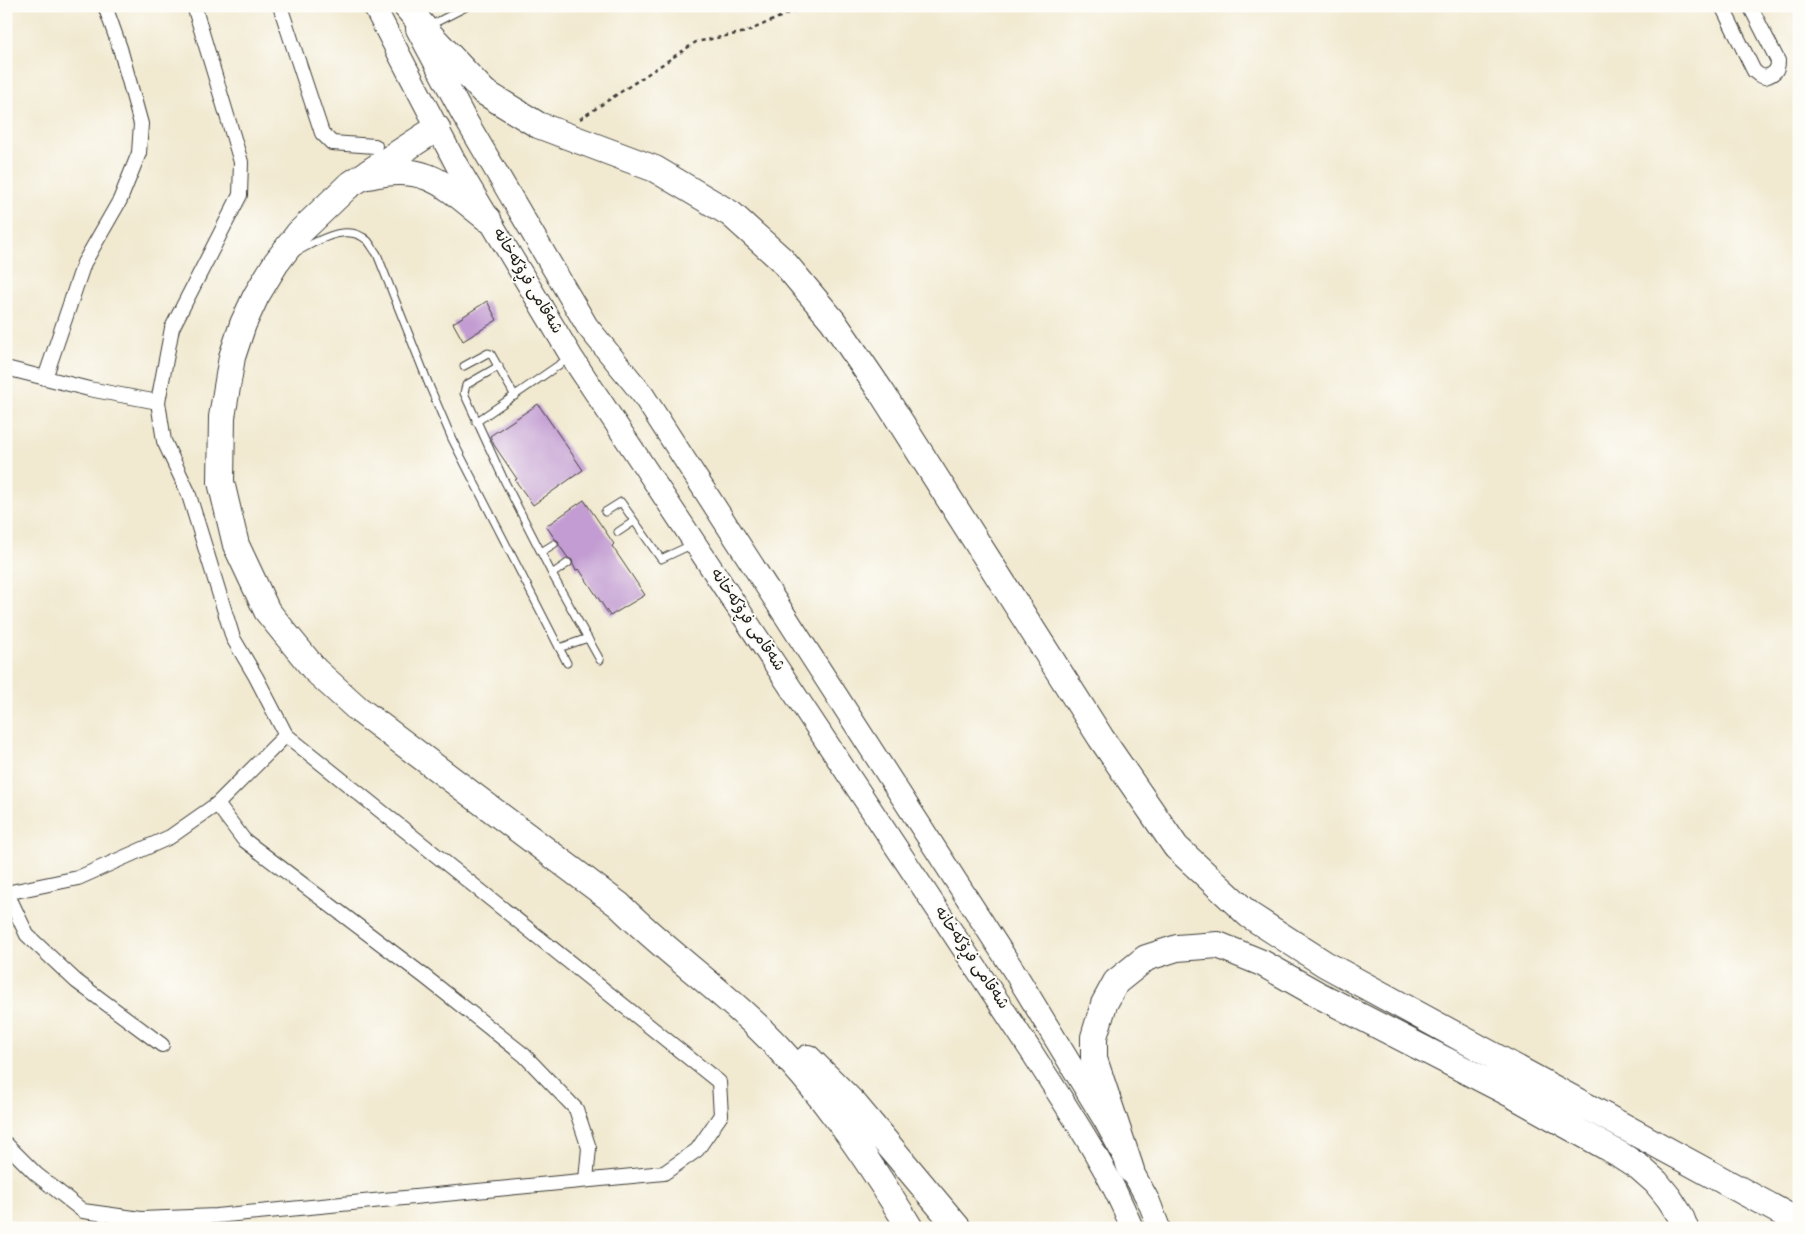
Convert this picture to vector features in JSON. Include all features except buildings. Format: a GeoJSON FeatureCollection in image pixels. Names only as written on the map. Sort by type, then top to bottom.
{"type":"FeatureCollection","features":[{"type":"Feature","properties":{"kind":"highway"},"geometry":{"type":"LineString","coordinates":[[405,6],[484,92],[538,125],[655,169],[731,214],[782,260],[833,321],[877,385],[1101,738],[1176,848],[1249,915],[1326,964],[1799,1222]]}},
{"type":"Feature","properties":{"kind":"highway"},"geometry":{"type":"LineString","coordinates":[[437,128],[348,186],[299,233],[276,263],[256,296],[243,324],[232,357],[222,417],[221,482],[236,546],[267,611],[315,670],[358,709],[619,905],[656,929],[769,1020],[855,1105],[958,1228]]}},
{"type":"Feature","properties":{"kind":"highway"},"geometry":{"type":"LineString","coordinates":[[361,177],[394,171],[407,171],[425,176],[451,189],[488,219]]}},
{"type":"Feature","properties":{"kind":"highway"},"geometry":{"type":"LineString","coordinates":[[619,905],[648,934],[683,960],[756,1025],[800,1071],[878,1176],[910,1228]]}},
{"type":"Feature","properties":{"kind":"highway"},"geometry":{"type":"LineString","coordinates":[[1131,1170],[1094,1059],[1094,1037],[1104,1004],[1116,982],[1146,958],[1177,948],[1218,945],[1262,963],[1511,1094],[1619,1154],[1639,1167],[1656,1182],[1670,1198],[1685,1228]]}},
{"type":"Feature","properties":{"kind":"main road","name":"شەقامی فڕۆکەخانە"},"geometry":{"type":"LineString","coordinates":[[374,6],[456,164],[566,348],[1036,1059],[1088,1141],[1124,1207],[1132,1228]]}},
{"type":"Feature","properties":{"kind":"main road","name":"شەقامی فڕۆکەخانە"},"geometry":{"type":"LineString","coordinates":[[405,6],[463,114],[587,326],[653,411],[1014,971],[1105,1121],[1149,1202],[1159,1228]]}},
{"type":"Feature","properties":{"kind":"main road"},"geometry":{"type":"LineString","coordinates":[[437,128],[463,114]]}},
{"type":"Feature","properties":{"kind":"main road"},"geometry":{"type":"LineString","coordinates":[[566,348],[587,326]]}},
{"type":"Feature","properties":{"kind":"street"},"geometry":{"type":"LineString","coordinates":[[45,378],[84,263],[120,200],[139,153],[141,124],[120,48],[105,6]]}},
{"type":"Feature","properties":{"kind":"street"},"geometry":{"type":"LineString","coordinates":[[6,1144],[36,1174],[83,1211],[141,1219],[216,1216],[664,1173],[697,1150],[721,1115],[719,1082],[286,735],[256,676],[233,638],[188,492],[164,441],[158,402],[172,328],[240,196],[241,162],[194,6]]}},
{"type":"Feature","properties":{"kind":"street"},"geometry":{"type":"LineString","coordinates":[[280,6],[322,133],[332,143],[375,146]]}},
{"type":"Feature","properties":{"kind":"street"},"geometry":{"type":"LineString","coordinates":[[1722,6],[1754,71],[1765,77],[1775,72],[1778,67],[1778,61],[1750,6]]}},
{"type":"Feature","properties":{"kind":"street"},"geometry":{"type":"LineString","coordinates":[[6,368],[89,389],[158,402]]}},
{"type":"Feature","properties":{"kind":"street"},"geometry":{"type":"LineString","coordinates":[[162,1045],[76,981],[27,935],[7,893],[78,878],[170,837],[217,804],[286,735]]}},
{"type":"Feature","properties":{"kind":"street"},"geometry":{"type":"LineString","coordinates":[[217,804],[244,840],[424,976],[524,1055],[576,1109],[589,1148],[586,1180]]}},
{"type":"Feature","properties":{"kind":"lane"},"geometry":{"type":"LineString","coordinates":[[424,28],[468,6]]}},
{"type":"Feature","properties":{"kind":"lane"},"geometry":{"type":"LineString","coordinates":[[276,263],[327,236],[355,233],[367,240],[377,254],[452,439],[567,664]]}},
{"type":"Feature","properties":{"kind":"lane"},"geometry":{"type":"LineString","coordinates":[[476,422],[515,396],[566,348]]}},
{"type":"Feature","properties":{"kind":"lane"},"geometry":{"type":"LineString","coordinates":[[464,366],[488,353],[493,356],[515,396]]}},
{"type":"Feature","properties":{"kind":"lane"},"geometry":{"type":"LineString","coordinates":[[499,366],[464,388],[464,393],[476,422],[540,552],[600,660]]}},
{"type":"Feature","properties":{"kind":"lane"},"geometry":{"type":"LineString","coordinates":[[605,512],[621,502],[633,522],[661,559],[694,544]]}},
{"type":"Feature","properties":{"kind":"lane"},"geometry":{"type":"LineString","coordinates":[[618,532],[633,522]]}},
{"type":"Feature","properties":{"kind":"lane"},"geometry":{"type":"LineString","coordinates":[[540,552],[554,544]]}},
{"type":"Feature","properties":{"kind":"lane"},"geometry":{"type":"LineString","coordinates":[[552,574],[568,563]]}},
{"type":"Feature","properties":{"kind":"lane"},"geometry":{"type":"LineString","coordinates":[[559,648],[588,638]]}},
{"type":"Feature","properties":{"kind":"path"},"geometry":{"type":"LineString","coordinates":[[578,120],[696,42],[746,32],[804,6]]}}]}
